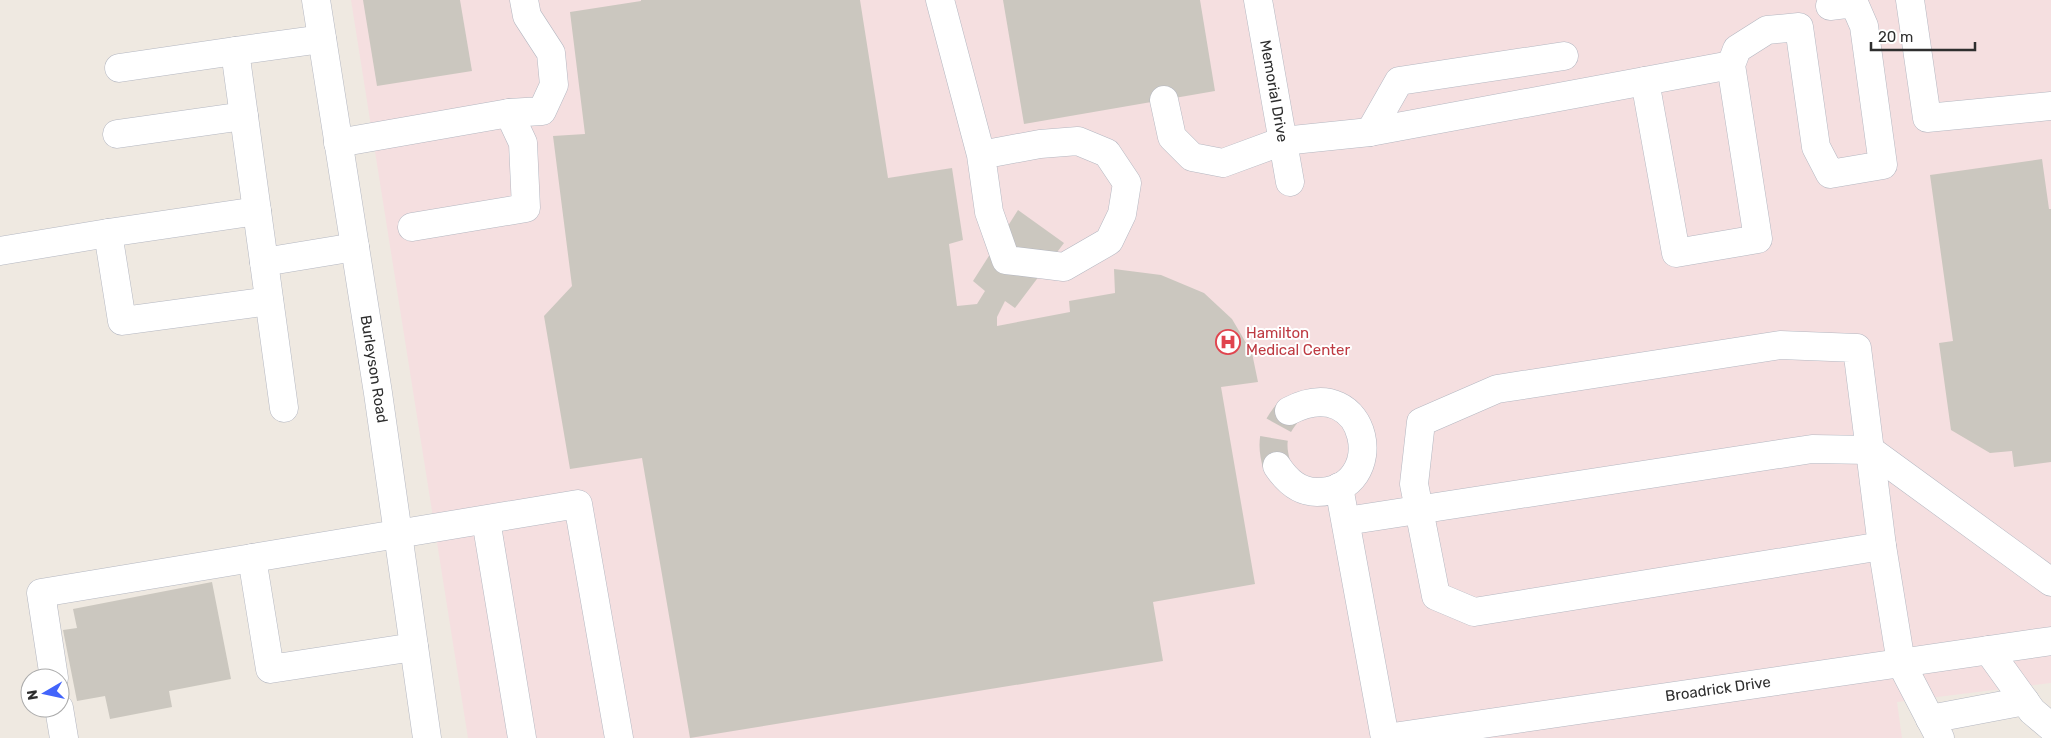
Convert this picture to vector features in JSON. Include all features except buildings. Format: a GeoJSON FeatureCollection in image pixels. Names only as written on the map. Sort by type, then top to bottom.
{"type":"FeatureCollection","features":[{"type":"Feature","properties":{"kind":"street","name":"Burleyson Road"},"geometry":{"type":"LineString","coordinates":[[316,0],[355,247],[427,738]]}},
{"type":"Feature","properties":{"kind":"street"},"geometry":{"type":"LineString","coordinates":[[338,143],[509,113],[542,111],[554,85],[551,53],[527,16],[524,0]]}},
{"type":"Feature","properties":{"kind":"street"},"geometry":{"type":"LineString","coordinates":[[940,0],[981,155],[989,212],[1006,260],[1064,267],[1108,241],[1122,214],[1127,183],[1107,153],[1078,141],[1040,144],[981,155]]}},
{"type":"Feature","properties":{"kind":"street","name":"Memorial Drive"},"geometry":{"type":"LineString","coordinates":[[1258,0],[1290,182]]}},
{"type":"Feature","properties":{"kind":"street"},"geometry":{"type":"LineString","coordinates":[[1910,0],[1927,118],[2051,106]]}},
{"type":"Feature","properties":{"kind":"street"},"geometry":{"type":"LineString","coordinates":[[1646,81],[1676,253],[1758,239],[1731,65],[1737,49],[1767,30],[1800,26],[1816,147],[1830,174],[1883,165],[1864,26],[1854,3],[1830,6]]}},
{"type":"Feature","properties":{"kind":"street"},"geometry":{"type":"LineString","coordinates":[[119,68],[322,39]]}},
{"type":"Feature","properties":{"kind":"street"},"geometry":{"type":"LineString","coordinates":[[235,51],[284,408]]}},
{"type":"Feature","properties":{"kind":"street"},"geometry":{"type":"LineString","coordinates":[[1370,132],[1399,81],[1564,56]]}},
{"type":"Feature","properties":{"kind":"street"},"geometry":{"type":"LineString","coordinates":[[1164,100],[1172,137],[1192,157],[1223,163],[1283,141],[1370,132],[1731,65]]}},
{"type":"Feature","properties":{"kind":"street"},"geometry":{"type":"LineString","coordinates":[[412,227],[526,208],[523,143],[509,113]]}},
{"type":"Feature","properties":{"kind":"street"},"geometry":{"type":"LineString","coordinates":[[117,134],[244,116]]}},
{"type":"Feature","properties":{"kind":"street"},"geometry":{"type":"LineString","coordinates":[[0,251],[257,211]]}},
{"type":"Feature","properties":{"kind":"street"},"geometry":{"type":"LineString","coordinates":[[108,233],[122,320],[270,301]]}},
{"type":"Feature","properties":{"kind":"street"},"geometry":{"type":"LineString","coordinates":[[264,262],[355,247]]}},
{"type":"Feature","properties":{"kind":"street"},"geometry":{"type":"LineString","coordinates":[[1882,546],[1474,612],[1436,596],[1414,484],[1421,422],[1497,389],[1780,345],[1857,348],[1882,546],[1901,663],[1935,728],[2025,702]]}},
{"type":"Feature","properties":{"kind":"street"},"geometry":{"type":"LineString","coordinates":[[1277,466],[1285,478],[1297,487],[1310,492],[1325,492],[1339,487],[1352,478],[1360,465],[1363,449],[1362,434],[1355,420],[1344,409],[1329,403],[1314,402],[1300,405],[1289,411]]}},
{"type":"Feature","properties":{"kind":"street"},"geometry":{"type":"LineString","coordinates":[[1346,521],[1419,508],[1812,449],[1870,450],[2051,582]]}},
{"type":"Feature","properties":{"kind":"street"},"geometry":{"type":"LineString","coordinates":[[1339,487],[1385,738]]}},
{"type":"Feature","properties":{"kind":"street"},"geometry":{"type":"LineString","coordinates":[[52,668],[41,592],[578,504],[619,738]]}},
{"type":"Feature","properties":{"kind":"street"},"geometry":{"type":"LineString","coordinates":[[486,520],[522,738]]}},
{"type":"Feature","properties":{"kind":"street"},"geometry":{"type":"LineString","coordinates":[[252,558],[270,669],[414,647]]}},
{"type":"Feature","properties":{"kind":"street","name":"Broadrick Drive"},"geometry":{"type":"LineString","coordinates":[[1385,738],[2051,640]]}},
{"type":"Feature","properties":{"kind":"street"},"geometry":{"type":"LineString","coordinates":[[1988,650],[2032,711],[2051,727]]}},
{"type":"Feature","properties":{"kind":"street"},"geometry":{"type":"LineString","coordinates":[[61,718],[64,738]]}},
{"type":"Feature","properties":{"kind":"shaded area","name":"Hamilton Medical Center"},"geometry":{"type":"Polygon","coordinates":[[[351,0],[2051,0],[2051,683],[1897,702],[1902,738],[468,738],[351,0]]]}},
{"type":"Feature","properties":{"kind":"tunnel"},"geometry":{"type":"LineString","coordinates":[[1277,466],[1274,437],[1279,424],[1289,411]]}},
{"type":"Feature","properties":{"kind":"place","name":"Hamilton Medical Center"},"geometry":{"type":"Point","coordinates":[1228,342]}}]}
